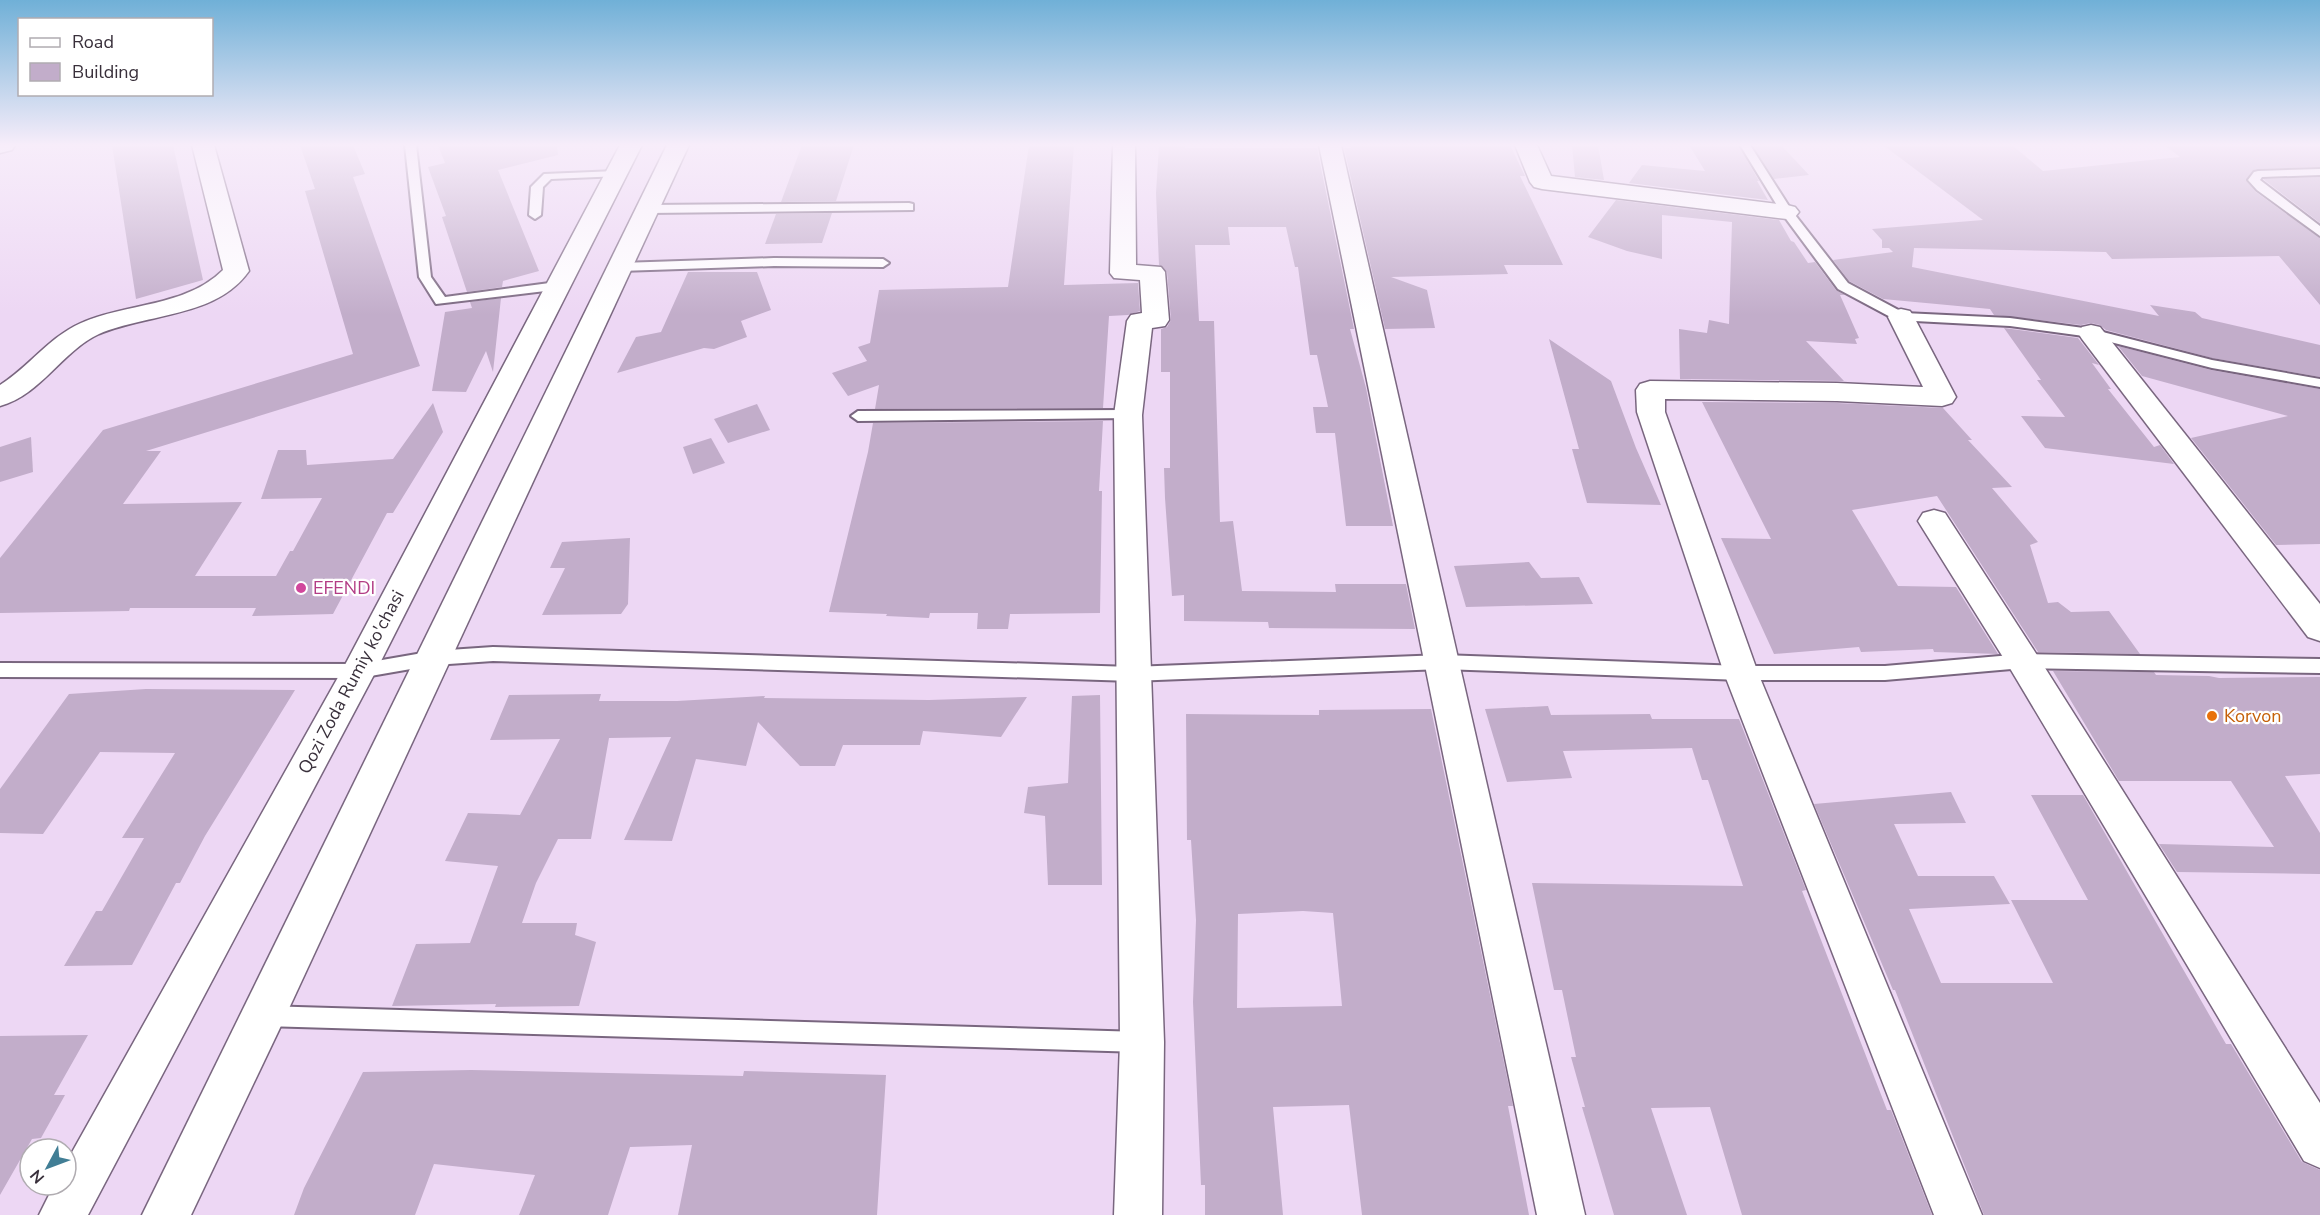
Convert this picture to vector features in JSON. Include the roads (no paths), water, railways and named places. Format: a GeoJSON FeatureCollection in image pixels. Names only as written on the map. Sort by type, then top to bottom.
{"type":"FeatureCollection","features":[{"type":"Feature","properties":{"kind":"street"},"geometry":{"type":"LineString","coordinates":[[0,397],[13,391],[60,345],[90,328],[192,298],[219,287],[236,271],[218,202]]}},
{"type":"Feature","properties":{"kind":"street","name":"Qozi Zoda Rumiy ko'chasi"},"geometry":{"type":"LineString","coordinates":[[63,1215],[359,671],[601,202]]}},
{"type":"Feature","properties":{"kind":"street"},"geometry":{"type":"LineString","coordinates":[[166,1215],[264,1016],[651,202]]}},
{"type":"Feature","properties":{"kind":"street"},"geometry":{"type":"LineString","coordinates":[[1124,202],[1123,273],[1152,272],[1156,320],[1140,321],[1128,415],[1142,1042],[1138,1215]]}},
{"type":"Feature","properties":{"kind":"street"},"geometry":{"type":"LineString","coordinates":[[1342,202],[1561,1215]]}},
{"type":"Feature","properties":{"kind":"street"},"geometry":{"type":"LineString","coordinates":[[1703,202],[1787,212]]}},
{"type":"Feature","properties":{"kind":"street"},"geometry":{"type":"LineString","coordinates":[[1901,317],[1942,397],[1837,392],[1650,390],[1651,412],[1741,673],[1958,1215]]}},
{"type":"Feature","properties":{"kind":"street"},"geometry":{"type":"LineString","coordinates":[[2091,333],[2320,628]]}},
{"type":"Feature","properties":{"kind":"street"},"geometry":{"type":"LineString","coordinates":[[1934,521],[2023,661],[2320,1145]]}},
{"type":"Feature","properties":{"kind":"lane"},"geometry":{"type":"LineString","coordinates":[[416,202],[425,277],[441,301],[557,286]]}},
{"type":"Feature","properties":{"kind":"lane"},"geometry":{"type":"LineString","coordinates":[[535,202],[535,215]]}},
{"type":"Feature","properties":{"kind":"lane"},"geometry":{"type":"LineString","coordinates":[[1781,202],[1843,286],[1901,317],[2010,321],[2091,333],[2212,364],[2320,382]]}},
{"type":"Feature","properties":{"kind":"lane"},"geometry":{"type":"LineString","coordinates":[[2279,202],[2320,232]]}},
{"type":"Feature","properties":{"kind":"lane"},"geometry":{"type":"LineString","coordinates":[[648,209],[909,207]]}},
{"type":"Feature","properties":{"kind":"lane"},"geometry":{"type":"LineString","coordinates":[[620,267],[774,262],[883,263]]}},
{"type":"Feature","properties":{"kind":"lane"},"geometry":{"type":"LineString","coordinates":[[858,416],[1128,415]]}},
{"type":"Feature","properties":{"kind":"lane"},"geometry":{"type":"LineString","coordinates":[[0,670],[359,671],[434,658],[493,654],[1132,674],[1442,662],[1741,673],[1885,673],[2023,661],[2320,666]]}},
{"type":"Feature","properties":{"kind":"lane"},"geometry":{"type":"LineString","coordinates":[[264,1016],[1142,1042]]}},
{"type":"Feature","properties":{"kind":"place","name":"EFENDI"},"geometry":{"type":"Point","coordinates":[301,588]}},
{"type":"Feature","properties":{"kind":"place","name":"Korvon"},"geometry":{"type":"Point","coordinates":[2212,716]}}]}
